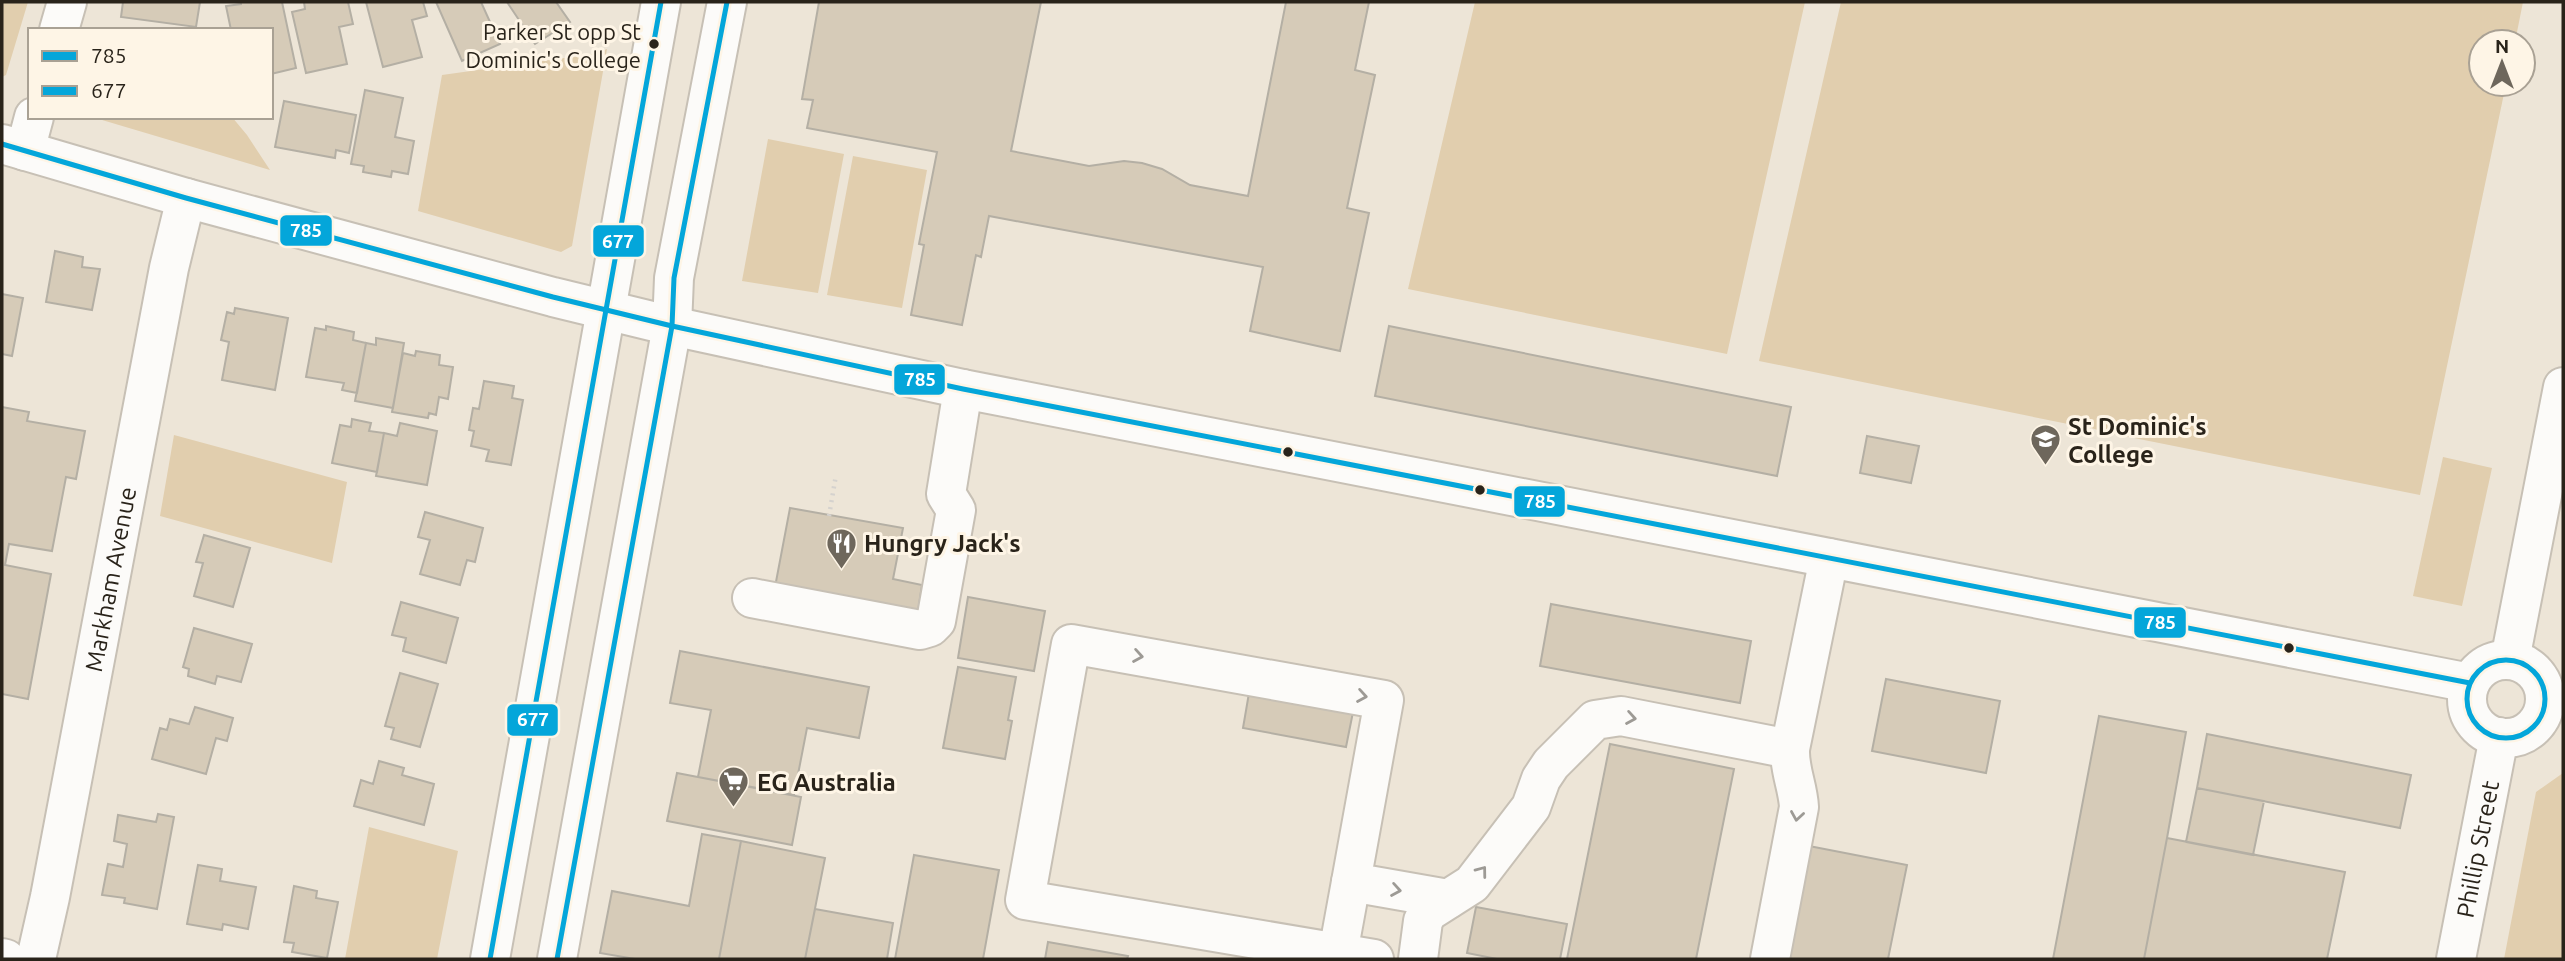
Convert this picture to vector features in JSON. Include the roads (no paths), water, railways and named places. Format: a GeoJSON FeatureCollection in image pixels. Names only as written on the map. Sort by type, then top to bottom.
{"type":"FeatureCollection","features":[{"type":"Feature","properties":{"kind":"main road"},"geometry":{"type":"LineString","coordinates":[[60,28],[67,2]]}},
{"type":"Feature","properties":{"kind":"main road"},"geometry":{"type":"LineString","coordinates":[[490,959],[661,2]]}},
{"type":"Feature","properties":{"kind":"main road"},"geometry":{"type":"LineString","coordinates":[[557,959],[672,326],[674,278],[727,2]]}},
{"type":"Feature","properties":{"kind":"main road"},"geometry":{"type":"LineString","coordinates":[[20,137],[186,198],[605,311],[672,326],[963,389],[2470,683]]}},
{"type":"Feature","properties":{"kind":"main road","name":"Markham Avenue"},"geometry":{"type":"LineString","coordinates":[[36,959],[169,268],[186,198]]}},
{"type":"Feature","properties":{"kind":"main road"},"geometry":{"type":"LineString","coordinates":[[2510,660],[2563,387]]}},
{"type":"Feature","properties":{"kind":"main road"},"geometry":{"type":"LineString","coordinates":[[752,598],[920,630],[930,627],[936,621],[956,510],[946,494],[963,389]]}},
{"type":"Feature","properties":{"kind":"main road"},"geometry":{"type":"LineString","coordinates":[[1770,959],[1799,807],[1790,749],[1829,558]]}},
{"type":"Feature","properties":{"kind":"main road"},"geometry":{"type":"LineString","coordinates":[[1071,644],[1384,700],[1351,882],[1356,956],[1025,900],[1071,644]]}},
{"type":"Feature","properties":{"kind":"main road"},"geometry":{"type":"LineString","coordinates":[[2497,661],[2523,663],[2534,671],[2542,682],[2554,709],[2531,730],[2519,736],[2499,737],[2482,731],[2468,710],[2470,683],[2485,666],[2497,661]]}},
{"type":"Feature","properties":{"kind":"main road"},"geometry":{"type":"LineString","coordinates":[[1418,959],[1423,921],[1428,912],[1472,884],[1531,807],[1541,779],[1551,764],[1595,720],[1621,716],[1790,749]]}},
{"type":"Feature","properties":{"kind":"main road","name":"Phillip Street"},"geometry":{"type":"LineString","coordinates":[[2456,959],[2499,737]]}},
{"type":"Feature","properties":{"kind":"main road"},"geometry":{"type":"LineString","coordinates":[[1351,882],[1448,899]]}},
{"type":"Feature","properties":{"kind":"place","name":"Parker St opp St Dominic's College"},"geometry":{"type":"Point","coordinates":[654,44]}},
{"type":"Feature","properties":{"kind":"place","name":"St Dominic's College"},"geometry":{"type":"Point","coordinates":[2045,467]}},
{"type":"Feature","properties":{"kind":"place","name":"Hungry Jack's"},"geometry":{"type":"Point","coordinates":[841,570]}},
{"type":"Feature","properties":{"kind":"place","name":"EG Australia"},"geometry":{"type":"Point","coordinates":[734,809]}}]}
